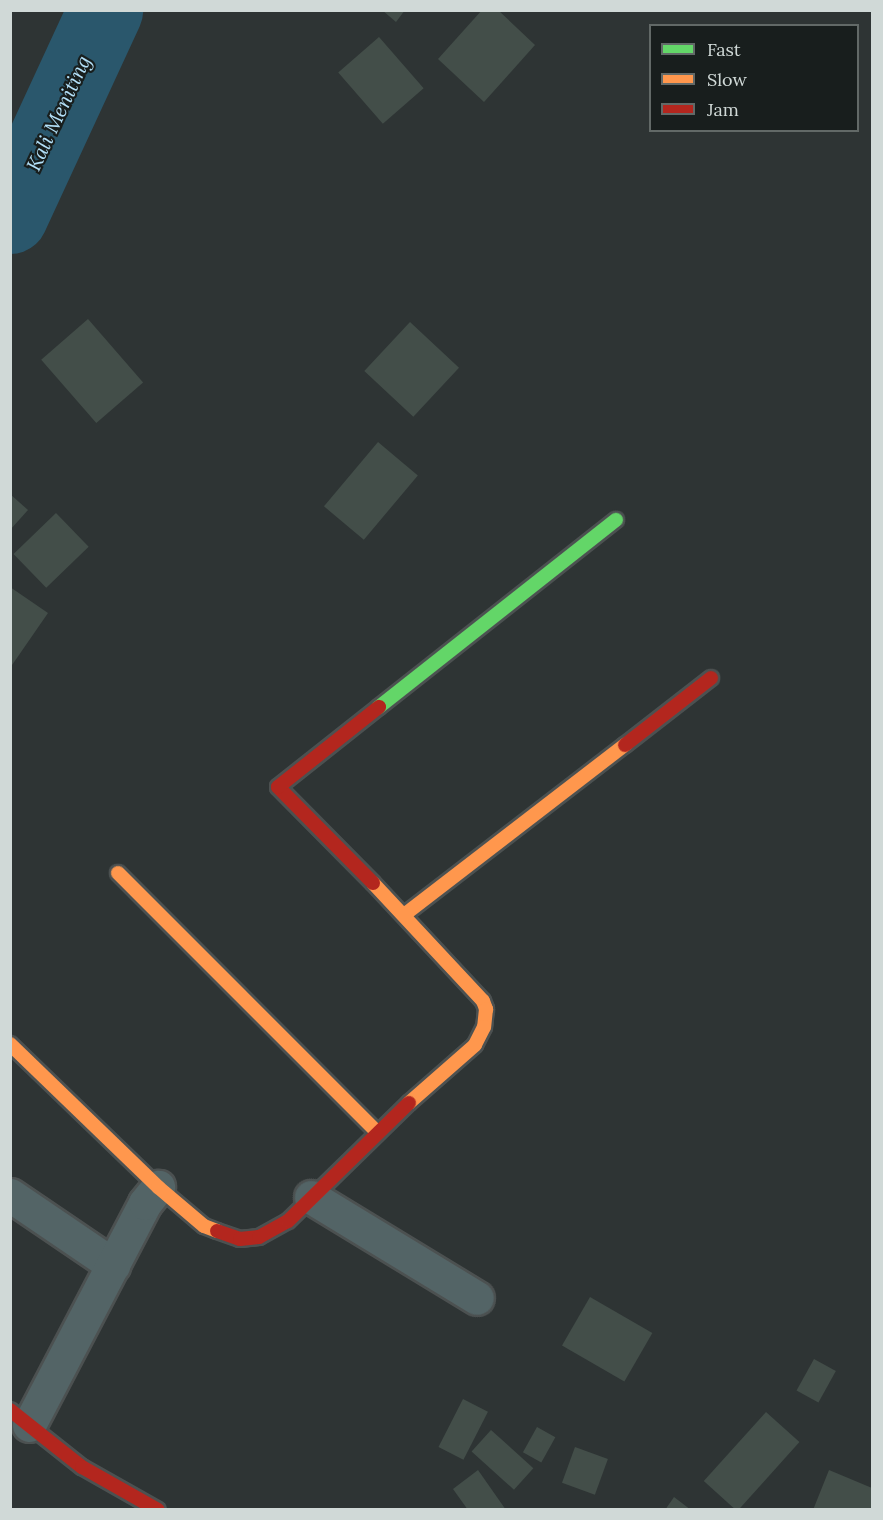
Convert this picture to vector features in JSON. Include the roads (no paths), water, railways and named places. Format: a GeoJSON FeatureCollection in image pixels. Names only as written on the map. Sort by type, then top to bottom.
{"type":"FeatureCollection","features":[{"type":"Feature","properties":{"kind":"street"},"geometry":{"type":"LineString","coordinates":[[12,1050],[158,1187],[204,1226],[240,1239],[259,1237],[288,1221],[377,1132],[475,1045],[486,1019],[483,1001],[404,915],[278,787],[616,520]]}},
{"type":"Feature","properties":{"kind":"street"},"geometry":{"type":"LineString","coordinates":[[404,915],[711,678]]}},
{"type":"Feature","properties":{"kind":"street"},"geometry":{"type":"LineString","coordinates":[[118,873],[377,1132]]}},
{"type":"Feature","properties":{"kind":"street"},"geometry":{"type":"LineString","coordinates":[[158,1187],[145,1203],[112,1265],[20,1418],[82,1467],[158,1509]]}},
{"type":"Feature","properties":{"kind":"street"},"geometry":{"type":"LineString","coordinates":[[10,1195],[112,1265]]}},
{"type":"Feature","properties":{"kind":"street"},"geometry":{"type":"LineString","coordinates":[[311,1197],[477,1298]]}},
{"type":"Feature","properties":{"kind":"waterway","name":"Kali Meniting"},"geometry":{"type":"LineString","coordinates":[[10,216],[105,10]]}}]}
